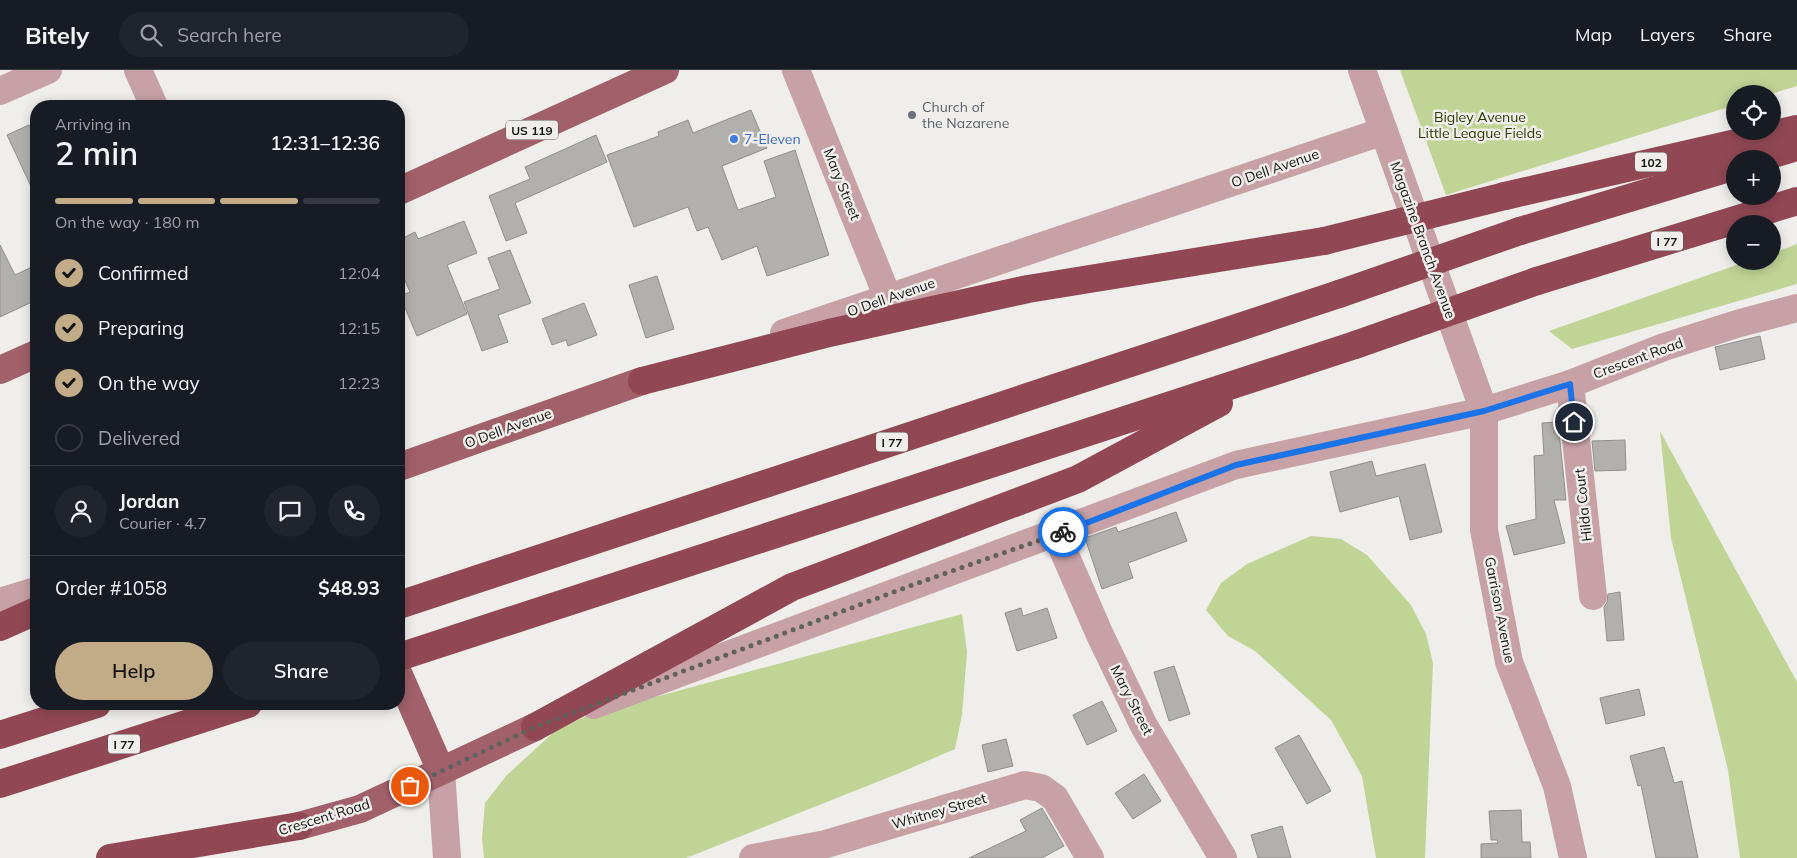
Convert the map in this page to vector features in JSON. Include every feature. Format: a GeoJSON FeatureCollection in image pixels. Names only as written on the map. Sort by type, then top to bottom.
{"type":"FeatureCollection","features":[{"type":"Feature","properties":{"kind":"highway","name":"102"},"geometry":{"type":"LineString","coordinates":[[642,381],[829,333],[1028,289],[1324,241],[1505,196],[1797,129]]}},
{"type":"Feature","properties":{"kind":"highway"},"geometry":{"type":"LineString","coordinates":[[1781,152],[1797,147]]}},
{"type":"Feature","properties":{"kind":"highway","name":"I 77"},"geometry":{"type":"LineString","coordinates":[[405,603],[1339,294],[1520,231],[1726,169]]}},
{"type":"Feature","properties":{"kind":"highway","name":"I 77"},"geometry":{"type":"LineString","coordinates":[[405,654],[1355,345],[1536,281],[1797,201]]}},
{"type":"Feature","properties":{"kind":"highway"},"geometry":{"type":"LineString","coordinates":[[535,727],[792,587],[1078,479],[1279,370]]}},
{"type":"Feature","properties":{"kind":"highway"},"geometry":{"type":"LineString","coordinates":[[0,627],[30,614]]}},
{"type":"Feature","properties":{"kind":"highway"},"geometry":{"type":"LineString","coordinates":[[0,735],[78,710]]}},
{"type":"Feature","properties":{"kind":"highway","name":"I 77"},"geometry":{"type":"LineString","coordinates":[[0,784],[229,710]]}},
{"type":"Feature","properties":{"kind":"highway"},"geometry":{"type":"LineString","coordinates":[[110,858],[298,826]]}},
{"type":"Feature","properties":{"kind":"main road","name":"US 119"},"geometry":{"type":"LineString","coordinates":[[405,188],[664,70]]}},
{"type":"Feature","properties":{"kind":"main road"},"geometry":{"type":"LineString","coordinates":[[0,370],[30,357]]}},
{"type":"Feature","properties":{"kind":"main road","name":"O Dell Avenue"},"geometry":{"type":"LineString","coordinates":[[405,465],[642,381]]}},
{"type":"Feature","properties":{"kind":"main road"},"geometry":{"type":"LineString","coordinates":[[405,689],[441,771]]}},
{"type":"Feature","properties":{"kind":"main road","name":"Crescent Road"},"geometry":{"type":"LineString","coordinates":[[298,826],[360,809],[535,727]]}},
{"type":"Feature","properties":{"kind":"street"},"geometry":{"type":"LineString","coordinates":[[0,91],[48,70]]}},
{"type":"Feature","properties":{"kind":"street"},"geometry":{"type":"LineString","coordinates":[[138,70],[151,100]]}},
{"type":"Feature","properties":{"kind":"street","name":"Mary Street"},"geometry":{"type":"LineString","coordinates":[[796,70],[888,298]]}},
{"type":"Feature","properties":{"kind":"street","name":"Magazine Branch Avenue"},"geometry":{"type":"LineString","coordinates":[[1362,70],[1484,411]]}},
{"type":"Feature","properties":{"kind":"street","name":"O Dell Avenue"},"geometry":{"type":"LineString","coordinates":[[642,381],[1384,131]]}},
{"type":"Feature","properties":{"kind":"street","name":"Crescent Road"},"geometry":{"type":"LineString","coordinates":[[535,727],[915,584],[1056,534],[1236,465],[1484,411],[1570,384],[1664,348],[1740,323],[1797,308]]}},
{"type":"Feature","properties":{"kind":"street","name":"Hilda Court"},"geometry":{"type":"LineString","coordinates":[[1570,384],[1593,596]]}},
{"type":"Feature","properties":{"kind":"street","name":"Garrison Avenue"},"geometry":{"type":"LineString","coordinates":[[1484,411],[1484,530],[1509,662],[1558,786],[1573,858]]}},
{"type":"Feature","properties":{"kind":"street","name":"Mary Street"},"geometry":{"type":"LineString","coordinates":[[1056,534],[1100,635],[1144,726],[1223,858]]}},
{"type":"Feature","properties":{"kind":"street"},"geometry":{"type":"LineString","coordinates":[[0,602],[30,593]]}},
{"type":"Feature","properties":{"kind":"street"},"geometry":{"type":"LineString","coordinates":[[441,771],[447,858]]}},
{"type":"Feature","properties":{"kind":"street","name":"Whitney Street"},"geometry":{"type":"LineString","coordinates":[[753,858],[826,844],[1025,785],[1041,788],[1055,798],[1090,858]]}},
{"type":"Feature","properties":{"kind":"street","name":"Crescent Road"},"geometry":{"type":"LineString","coordinates":[[178,858],[298,826]]}},
{"type":"Feature","properties":{"kind":"green space","name":"Bigley Avenue Little League Fields"},"geometry":{"type":"Polygon","coordinates":[[[1400,70],[1797,70],[1797,86],[1781,91],[1781,85],[1726,85],[1726,108],[1446,195],[1400,70]]]}},
{"type":"Feature","properties":{"kind":"green space"},"geometry":{"type":"Polygon","coordinates":[[[1797,244],[1797,284],[1572,349],[1549,331],[1726,269],[1781,270],[1781,250],[1797,244]]]}},
{"type":"Feature","properties":{"kind":"green space"},"geometry":{"type":"Polygon","coordinates":[[[1660,431],[1797,682],[1797,858],[1740,858],[1728,770],[1671,538],[1660,431]]]}},
{"type":"Feature","properties":{"kind":"green space"},"geometry":{"type":"Polygon","coordinates":[[[1311,536],[1341,539],[1367,555],[1411,605],[1426,634],[1433,663],[1425,858],[1376,858],[1362,776],[1331,720],[1255,651],[1228,636],[1206,610],[1221,583],[1247,564],[1311,536]]]}},
{"type":"Feature","properties":{"kind":"green space"},"geometry":{"type":"Polygon","coordinates":[[[962,614],[967,652],[962,715],[955,749],[686,858],[484,858],[482,838],[485,803],[506,776],[556,730],[589,715],[962,614]]]}},
{"type":"Feature","properties":{"kind":"building"},"geometry":{"type":"Polygon","coordinates":[[[751,110],[767,148],[722,166],[738,210],[776,197],[764,161],[795,150],[829,255],[767,276],[757,246],[722,260],[708,227],[697,231],[688,207],[634,227],[607,155],[659,136],[658,132],[688,120],[693,133],[751,110]]]}},
{"type":"Feature","properties":{"kind":"building"},"geometry":{"type":"Polygon","coordinates":[[[29,125],[30,184],[7,135],[29,125]]]}},
{"type":"Feature","properties":{"kind":"building"},"geometry":{"type":"Polygon","coordinates":[[[596,135],[607,162],[515,203],[527,233],[506,241],[489,196],[530,179],[525,167],[596,135]]]}},
{"type":"Feature","properties":{"kind":"building"},"geometry":{"type":"Polygon","coordinates":[[[464,221],[477,253],[447,265],[467,314],[417,336],[405,308],[405,294],[410,292],[405,281],[405,237],[415,232],[418,239],[464,221]]]}},
{"type":"Feature","properties":{"kind":"building"},"geometry":{"type":"Polygon","coordinates":[[[0,245],[15,275],[30,268],[30,303],[0,317],[0,245]]]}},
{"type":"Feature","properties":{"kind":"building"},"geometry":{"type":"Polygon","coordinates":[[[510,250],[531,303],[498,315],[508,342],[482,351],[464,302],[500,289],[488,258],[510,250]]]}},
{"type":"Feature","properties":{"kind":"building"},"geometry":{"type":"Polygon","coordinates":[[[657,276],[674,329],[646,338],[629,285],[657,276]]]}},
{"type":"Feature","properties":{"kind":"building"},"geometry":{"type":"Polygon","coordinates":[[[584,303],[597,335],[568,346],[566,340],[552,345],[542,319],[584,303]]]}},
{"type":"Feature","properties":{"kind":"building"},"geometry":{"type":"Polygon","coordinates":[[[1760,336],[1765,359],[1720,370],[1715,347],[1760,336]]]}},
{"type":"Feature","properties":{"kind":"building"},"geometry":{"type":"Polygon","coordinates":[[[1558,422],[1566,500],[1554,500],[1565,543],[1514,555],[1506,526],[1536,519],[1534,456],[1544,455],[1542,423],[1558,422]]]}},
{"type":"Feature","properties":{"kind":"building"},"geometry":{"type":"Polygon","coordinates":[[[1625,440],[1626,470],[1595,471],[1592,441],[1625,440]]]}},
{"type":"Feature","properties":{"kind":"building"},"geometry":{"type":"Polygon","coordinates":[[[1372,461],[1376,476],[1425,464],[1442,532],[1410,540],[1399,496],[1340,512],[1330,472],[1372,461]]]}},
{"type":"Feature","properties":{"kind":"building"},"geometry":{"type":"Polygon","coordinates":[[[1176,512],[1187,541],[1128,563],[1133,578],[1102,589],[1085,538],[1116,527],[1118,532],[1176,512]]]}},
{"type":"Feature","properties":{"kind":"building"},"geometry":{"type":"Polygon","coordinates":[[[1620,592],[1624,640],[1607,641],[1604,607],[1608,594],[1620,592]]]}},
{"type":"Feature","properties":{"kind":"building"},"geometry":{"type":"Polygon","coordinates":[[[1021,608],[1023,616],[1047,608],[1057,638],[1017,651],[1005,613],[1021,608]]]}},
{"type":"Feature","properties":{"kind":"building"},"geometry":{"type":"Polygon","coordinates":[[[1174,666],[1190,714],[1169,721],[1154,672],[1174,666]]]}},
{"type":"Feature","properties":{"kind":"building"},"geometry":{"type":"Polygon","coordinates":[[[1639,689],[1645,715],[1606,724],[1600,698],[1639,689]]]}},
{"type":"Feature","properties":{"kind":"building"},"geometry":{"type":"Polygon","coordinates":[[[1102,701],[1117,731],[1087,745],[1073,715],[1102,701]]]}},
{"type":"Feature","properties":{"kind":"building"},"geometry":{"type":"Polygon","coordinates":[[[1299,735],[1331,791],[1307,804],[1275,748],[1299,735]]]}},
{"type":"Feature","properties":{"kind":"building"},"geometry":{"type":"Polygon","coordinates":[[[1006,739],[1013,766],[988,772],[982,745],[1006,739]]]}},
{"type":"Feature","properties":{"kind":"building"},"geometry":{"type":"Polygon","coordinates":[[[1664,747],[1674,783],[1682,781],[1698,858],[1656,858],[1641,785],[1638,786],[1630,756],[1664,747]]]}},
{"type":"Feature","properties":{"kind":"building"},"geometry":{"type":"Polygon","coordinates":[[[1144,774],[1161,801],[1133,819],[1115,793],[1144,774]]]}},
{"type":"Feature","properties":{"kind":"building"},"geometry":{"type":"Polygon","coordinates":[[[1042,808],[1064,846],[1042,858],[969,858],[1026,831],[1020,820],[1042,808]]]}},
{"type":"Feature","properties":{"kind":"building"},"geometry":{"type":"Polygon","coordinates":[[[1521,810],[1522,842],[1530,842],[1531,858],[1481,858],[1481,844],[1498,843],[1497,840],[1491,840],[1489,811],[1521,810]]]}},
{"type":"Feature","properties":{"kind":"building"},"geometry":{"type":"Polygon","coordinates":[[[1282,826],[1291,858],[1258,858],[1251,835],[1282,826]]]}},
{"type":"Feature","properties":{"kind":"way so far"},"geometry":{"type":"LineString","coordinates":[[410,786],[535,727],[915,584],[1063,532]]}},
{"type":"Feature","properties":{"kind":"place","name":"Church of the Nazarene"},"geometry":{"type":"Point","coordinates":[912,115]}},
{"type":"Feature","properties":{"kind":"place","name":"7-Eleven"},"geometry":{"type":"Point","coordinates":[734,139]}},
{"type":"Feature","properties":{"kind":"route"},"geometry":{"type":"LineString","coordinates":[[1063,532],[1236,465],[1484,411],[1570,384],[1574,422]]}}]}
